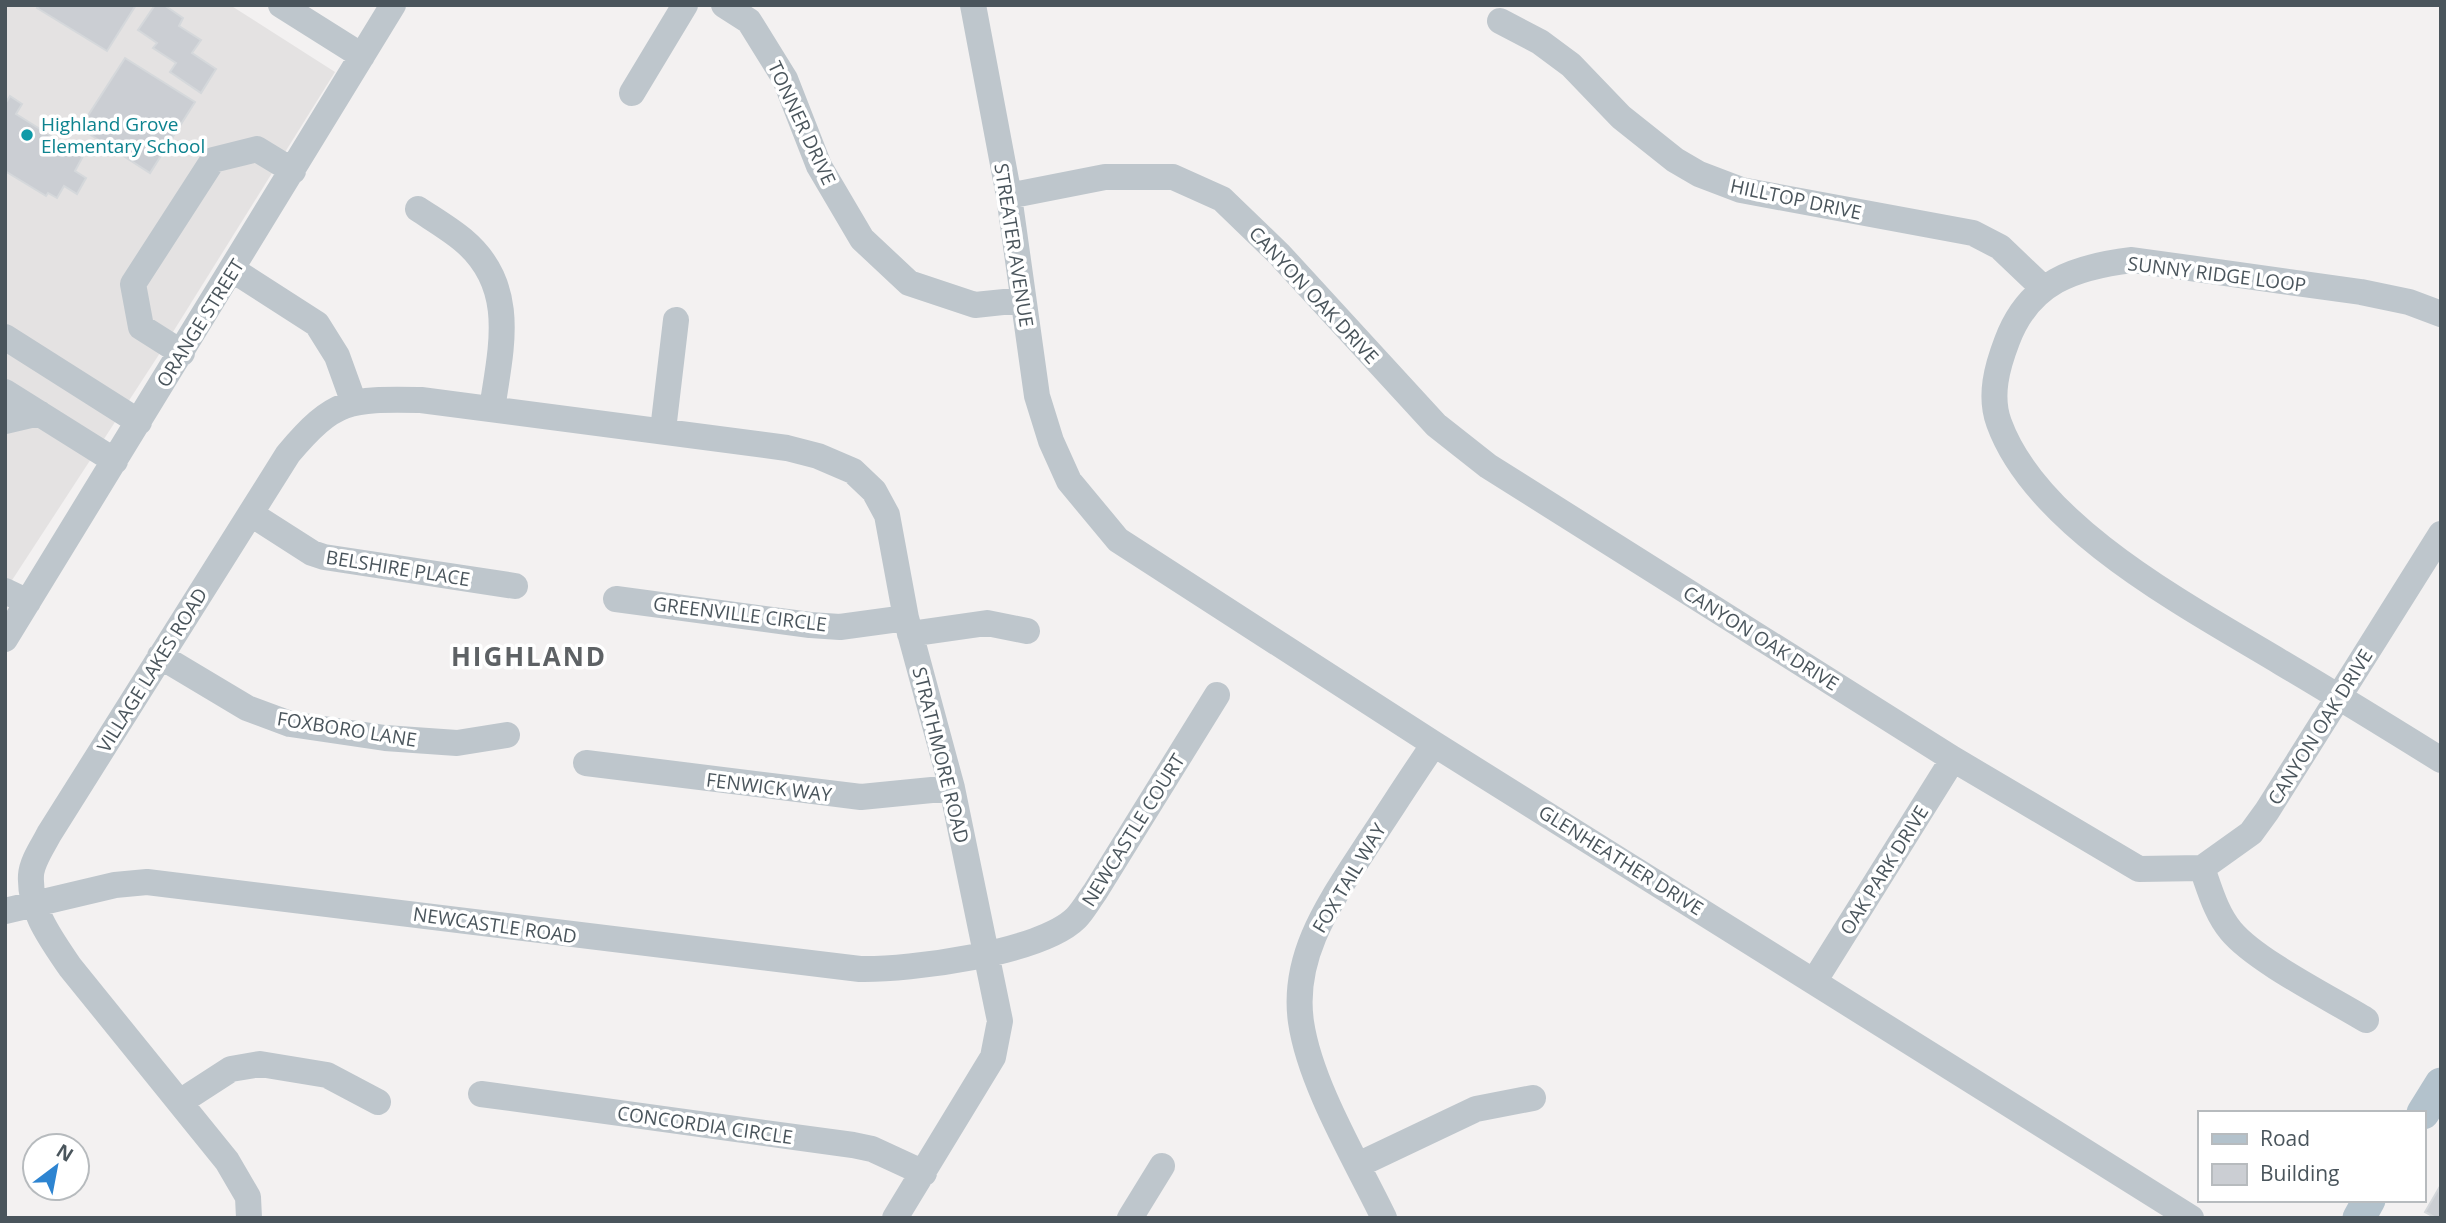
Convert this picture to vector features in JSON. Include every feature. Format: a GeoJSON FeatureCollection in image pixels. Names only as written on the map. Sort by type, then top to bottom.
{"type":"FeatureCollection","features":[{"type":"Feature","properties":{"kind":"main road"},"geometry":{"type":"LineString","coordinates":[[2424,1111],[2441,1084]]}},
{"type":"Feature","properties":{"kind":"main road"},"geometry":{"type":"LineString","coordinates":[[2359,1218],[2368,1202]]}},
{"type":"Feature","properties":{"kind":"street"},"geometry":{"type":"LineString","coordinates":[[281,5],[362,56]]}},
{"type":"Feature","properties":{"kind":"street","name":"ORANGE STREET"},"geometry":{"type":"LineString","coordinates":[[5,639],[17,596],[115,461],[393,5]]}},
{"type":"Feature","properties":{"kind":"street"},"geometry":{"type":"LineString","coordinates":[[632,93],[685,5]]}},
{"type":"Feature","properties":{"kind":"street","name":"TONNER DRIVE"},"geometry":{"type":"LineString","coordinates":[[723,5],[749,21],[785,79],[819,166],[863,239],[909,283],[975,305],[1023,300]]}},
{"type":"Feature","properties":{"kind":"street","name":"STREATER AVENUE"},"geometry":{"type":"LineString","coordinates":[[973,5],[1009,196],[1037,396],[1051,441],[1069,481]]}},
{"type":"Feature","properties":{"kind":"street","name":"HILLTOP DRIVE"},"geometry":{"type":"LineString","coordinates":[[1500,21],[1540,42],[1572,65],[1621,117],[1659,148],[1699,174],[1741,190],[1973,233],[2000,247],[2042,287]]}},
{"type":"Feature","properties":{"kind":"street"},"geometry":{"type":"LineString","coordinates":[[182,353],[141,327],[133,284],[213,160],[257,149],[293,171]]}},
{"type":"Feature","properties":{"kind":"street","name":"CANYON OAK DRIVE"},"geometry":{"type":"LineString","coordinates":[[1009,196],[1105,177],[1173,177],[1222,199],[1279,254],[1436,425],[1488,466],[1953,759],[2138,869],[2203,868],[2250,833],[2340,697],[2441,534]]}},
{"type":"Feature","properties":{"kind":"street"},"geometry":{"type":"LineString","coordinates":[[418,209],[474,250],[497,288],[503,308],[492,409]]}},
{"type":"Feature","properties":{"kind":"street","name":"SUNNY RIDGE LOOP"},"geometry":{"type":"LineString","coordinates":[[2441,314],[2409,302],[2361,292],[2132,260],[2081,270],[2042,287],[2011,328],[1996,369],[1995,396],[1998,421],[2006,440],[2041,491],[2104,548],[2194,610],[2441,760]]}},
{"type":"Feature","properties":{"kind":"street"},"geometry":{"type":"LineString","coordinates":[[233,270],[317,324],[337,356],[354,402]]}},
{"type":"Feature","properties":{"kind":"street"},"geometry":{"type":"LineString","coordinates":[[663,430],[677,320]]}},
{"type":"Feature","properties":{"kind":"street"},"geometry":{"type":"LineString","coordinates":[[5,337],[139,422]]}},
{"type":"Feature","properties":{"kind":"street"},"geometry":{"type":"LineString","coordinates":[[5,392],[115,461]]}},
{"type":"Feature","properties":{"kind":"street","name":"VILLAGE LAKES ROAD"},"geometry":{"type":"LineString","coordinates":[[249,1218],[248,1197],[240,1181],[180,1102],[69,967],[47,934],[35,906],[31,874],[36,858],[288,454],[306,433],[333,409],[354,402],[421,400],[663,430]]}},
{"type":"Feature","properties":{"kind":"street"},"geometry":{"type":"LineString","coordinates":[[5,421],[39,414]]}},
{"type":"Feature","properties":{"kind":"street","name":"STRATHMORE ROAD"},"geometry":{"type":"LineString","coordinates":[[663,430],[787,448],[818,456],[853,471],[874,491],[892,528],[908,626],[952,788],[999,1013],[993,1057],[895,1218]]}},
{"type":"Feature","properties":{"kind":"street","name":"GLENHEATHER DRIVE"},"geometry":{"type":"LineString","coordinates":[[1069,481],[1118,540],[1434,744],[1815,980],[2191,1218]]}},
{"type":"Feature","properties":{"kind":"street","name":"BELSHIRE PLACE"},"geometry":{"type":"LineString","coordinates":[[251,514],[312,554],[515,586]]}},
{"type":"Feature","properties":{"kind":"street","name":"GREENVILLE CIRCLE"},"geometry":{"type":"LineString","coordinates":[[616,599],[810,625],[908,626],[987,623],[1027,631]]}},
{"type":"Feature","properties":{"kind":"street","name":"FOXBORO LANE"},"geometry":{"type":"LineString","coordinates":[[160,656],[247,708],[290,724],[385,738],[457,743],[507,735]]}},
{"type":"Feature","properties":{"kind":"street","name":"NEWCASTLE COURT"},"geometry":{"type":"LineString","coordinates":[[987,953],[1037,941],[1076,919],[1217,695]]}},
{"type":"Feature","properties":{"kind":"street","name":"FOX TAIL WAY"},"geometry":{"type":"LineString","coordinates":[[1384,1218],[1312,1066],[1301,1022],[1299,989],[1306,954],[1319,921],[1434,744]]}},
{"type":"Feature","properties":{"kind":"street","name":"OAK PARK DRIVE"},"geometry":{"type":"LineString","coordinates":[[1815,980],[1953,759]]}},
{"type":"Feature","properties":{"kind":"street","name":"FENWICK WAY"},"geometry":{"type":"LineString","coordinates":[[586,762],[850,796],[952,788]]}},
{"type":"Feature","properties":{"kind":"street"},"geometry":{"type":"LineString","coordinates":[[2203,868],[2218,912],[2232,932],[2254,951],[2366,1020]]}},
{"type":"Feature","properties":{"kind":"street","name":"NEWCASTLE ROAD"},"geometry":{"type":"LineString","coordinates":[[5,911],[115,885],[147,883],[860,969],[908,968],[987,953]]}},
{"type":"Feature","properties":{"kind":"street"},"geometry":{"type":"LineString","coordinates":[[180,1102],[231,1069],[260,1064],[327,1074],[378,1102]]}},
{"type":"Feature","properties":{"kind":"street","name":"CONCORDIA CIRCLE"},"geometry":{"type":"LineString","coordinates":[[481,1094],[853,1145],[884,1154],[924,1173]]}},
{"type":"Feature","properties":{"kind":"street"},"geometry":{"type":"LineString","coordinates":[[1358,1165],[1476,1109],[1533,1098]]}},
{"type":"Feature","properties":{"kind":"street"},"geometry":{"type":"LineString","coordinates":[[1130,1218],[1162,1166]]}},
{"type":"Feature","properties":{"kind":"shaded area"},"geometry":{"type":"Polygon","coordinates":[[[5,5],[230,5],[335,72],[158,356],[5,591],[5,5]]]}},
{"type":"Feature","properties":{"kind":"building"},"geometry":{"type":"Polygon","coordinates":[[[39,5],[136,5],[107,51],[37,8],[39,5]]]}},
{"type":"Feature","properties":{"kind":"building"},"geometry":{"type":"Polygon","coordinates":[[[155,5],[164,5],[183,18],[179,26],[201,40],[192,53],[216,69],[201,93],[170,72],[176,63],[153,48],[157,43],[138,30],[155,5]]]}},
{"type":"Feature","properties":{"kind":"building"},"geometry":{"type":"Polygon","coordinates":[[[125,58],[195,102],[150,173],[80,128],[125,58]]]}},
{"type":"Feature","properties":{"kind":"building","name":"Highland Grove Elementary School"},"geometry":{"type":"Polygon","coordinates":[[[10,96],[22,104],[16,114],[83,156],[75,171],[86,178],[77,194],[64,186],[57,198],[48,193],[46,196],[5,171],[5,104],[10,96]]]}},
{"type":"Feature","properties":{"kind":"building"},"geometry":{"type":"Polygon","coordinates":[[[2439,1188],[2441,1218],[2436,1218],[2425,1212],[2439,1188]]]}},
{"type":"Feature","properties":{"kind":"place","name":"Highland Grove Elementary School"},"geometry":{"type":"Point","coordinates":[27,135]}},
{"type":"Feature","properties":{"kind":"district","name":"HIGHLAND"},"geometry":{"type":"Point","coordinates":[529,656]}}]}
